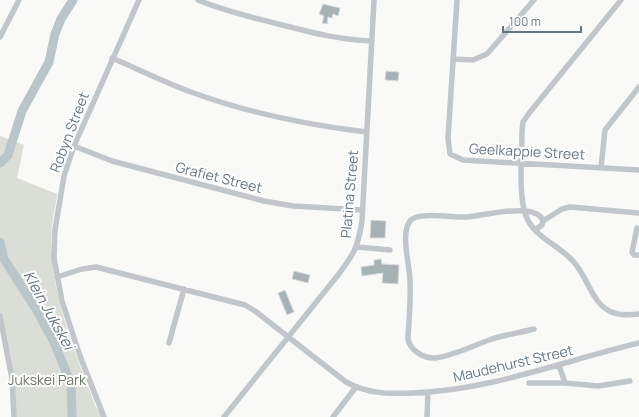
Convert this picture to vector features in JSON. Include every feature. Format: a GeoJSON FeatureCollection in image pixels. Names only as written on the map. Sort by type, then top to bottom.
{"type":"FeatureCollection","features":[{"type":"Feature","properties":{"kind":"street"},"geometry":{"type":"LineString","coordinates":[[0,37],[18,0]]}},
{"type":"Feature","properties":{"kind":"street","name":"Robyn Street"},"geometry":{"type":"LineString","coordinates":[[104,417],[75,344],[57,277],[54,250],[56,220],[64,176],[74,146],[139,0]]}},
{"type":"Feature","properties":{"kind":"street"},"geometry":{"type":"LineString","coordinates":[[198,0],[224,10],[311,33],[339,39],[372,42]]}},
{"type":"Feature","properties":{"kind":"street","name":"Platina Street"},"geometry":{"type":"LineString","coordinates":[[224,417],[338,275],[357,247],[362,221],[374,0]]}},
{"type":"Feature","properties":{"kind":"street","name":"Geelkappie Street"},"geometry":{"type":"LineString","coordinates":[[457,0],[449,152],[459,159],[639,170]]}},
{"type":"Feature","properties":{"kind":"street"},"geometry":{"type":"LineString","coordinates":[[453,59],[473,60],[487,54],[534,0]]}},
{"type":"Feature","properties":{"kind":"street"},"geometry":{"type":"LineString","coordinates":[[618,1],[527,116],[522,131],[522,202],[524,212],[530,225],[572,260],[584,275],[597,300],[605,308],[621,315],[639,314]]}},
{"type":"Feature","properties":{"kind":"street"},"geometry":{"type":"LineString","coordinates":[[112,58],[189,92],[211,99],[306,122],[366,132]]}},
{"type":"Feature","properties":{"kind":"street"},"geometry":{"type":"LineString","coordinates":[[601,168],[605,130],[639,87]]}},
{"type":"Feature","properties":{"kind":"street","name":"Grafiet Street"},"geometry":{"type":"LineString","coordinates":[[74,146],[117,163],[264,201],[294,206],[362,210]]}},
{"type":"Feature","properties":{"kind":"street"},"geometry":{"type":"LineString","coordinates":[[535,230],[542,225],[543,221],[562,209],[570,207],[639,212]]}},
{"type":"Feature","properties":{"kind":"street"},"geometry":{"type":"LineString","coordinates":[[534,329],[491,340],[435,358],[410,347],[408,338],[410,283],[406,260],[407,231],[412,219],[419,216],[466,217],[500,212],[524,212],[538,213],[543,221]]}},
{"type":"Feature","properties":{"kind":"street"},"geometry":{"type":"LineString","coordinates":[[637,228],[632,252],[634,255],[639,255]]}},
{"type":"Feature","properties":{"kind":"street"},"geometry":{"type":"LineString","coordinates":[[357,247],[390,250]]}},
{"type":"Feature","properties":{"kind":"street","name":"Maudehurst Street"},"geometry":{"type":"LineString","coordinates":[[57,277],[82,269],[96,267],[248,307],[339,377],[356,387],[382,393],[428,392],[482,386],[639,343]]}},
{"type":"Feature","properties":{"kind":"street"},"geometry":{"type":"LineString","coordinates":[[169,343],[184,289]]}},
{"type":"Feature","properties":{"kind":"street"},"geometry":{"type":"LineString","coordinates":[[0,316],[13,384],[14,417]]}},
{"type":"Feature","properties":{"kind":"street"},"geometry":{"type":"LineString","coordinates":[[559,365],[565,383]]}},
{"type":"Feature","properties":{"kind":"street"},"geometry":{"type":"LineString","coordinates":[[529,384],[565,383],[601,386],[630,381]]}},
{"type":"Feature","properties":{"kind":"street"},"geometry":{"type":"LineString","coordinates":[[333,417],[356,387]]}},
{"type":"Feature","properties":{"kind":"street"},"geometry":{"type":"LineString","coordinates":[[427,417],[428,392]]}},
{"type":"Feature","properties":{"kind":"green space","name":"Jukskei Park"},"geometry":{"type":"Polygon","coordinates":[[[0,136],[24,145],[17,178],[57,194],[52,227],[52,250],[58,296],[64,319],[80,364],[96,407],[102,417],[13,417],[11,374],[0,319],[0,136]]]}},
{"type":"Feature","properties":{"kind":"building"},"geometry":{"type":"Polygon","coordinates":[[[323,4],[340,8],[338,16],[333,14],[332,18],[328,17],[327,24],[322,23],[324,16],[319,14],[323,4]]]}},
{"type":"Feature","properties":{"kind":"building"},"geometry":{"type":"Polygon","coordinates":[[[386,71],[399,72],[398,81],[385,80],[386,71]]]}},
{"type":"Feature","properties":{"kind":"building"},"geometry":{"type":"Polygon","coordinates":[[[371,220],[386,221],[385,238],[370,238],[371,220]]]}},
{"type":"Feature","properties":{"kind":"building"},"geometry":{"type":"Polygon","coordinates":[[[381,259],[382,264],[399,265],[398,284],[382,283],[383,273],[362,276],[361,267],[374,265],[374,260],[381,259]]]}},
{"type":"Feature","properties":{"kind":"building"},"geometry":{"type":"Polygon","coordinates":[[[294,271],[310,275],[308,283],[292,279],[294,271]]]}},
{"type":"Feature","properties":{"kind":"building"},"geometry":{"type":"Polygon","coordinates":[[[285,290],[294,312],[287,315],[278,293],[285,290]]]}},
{"type":"Feature","properties":{"kind":"waterway","name":"Klein Jukskei"},"geometry":{"type":"LineString","coordinates":[[0,163],[8,155],[22,111],[49,62],[55,34],[61,19],[73,0]]}},
{"type":"Feature","properties":{"kind":"waterway","name":"Klein Jukskei"},"geometry":{"type":"LineString","coordinates":[[0,242],[4,259],[36,309],[54,342],[71,384],[72,417]]}}]}
